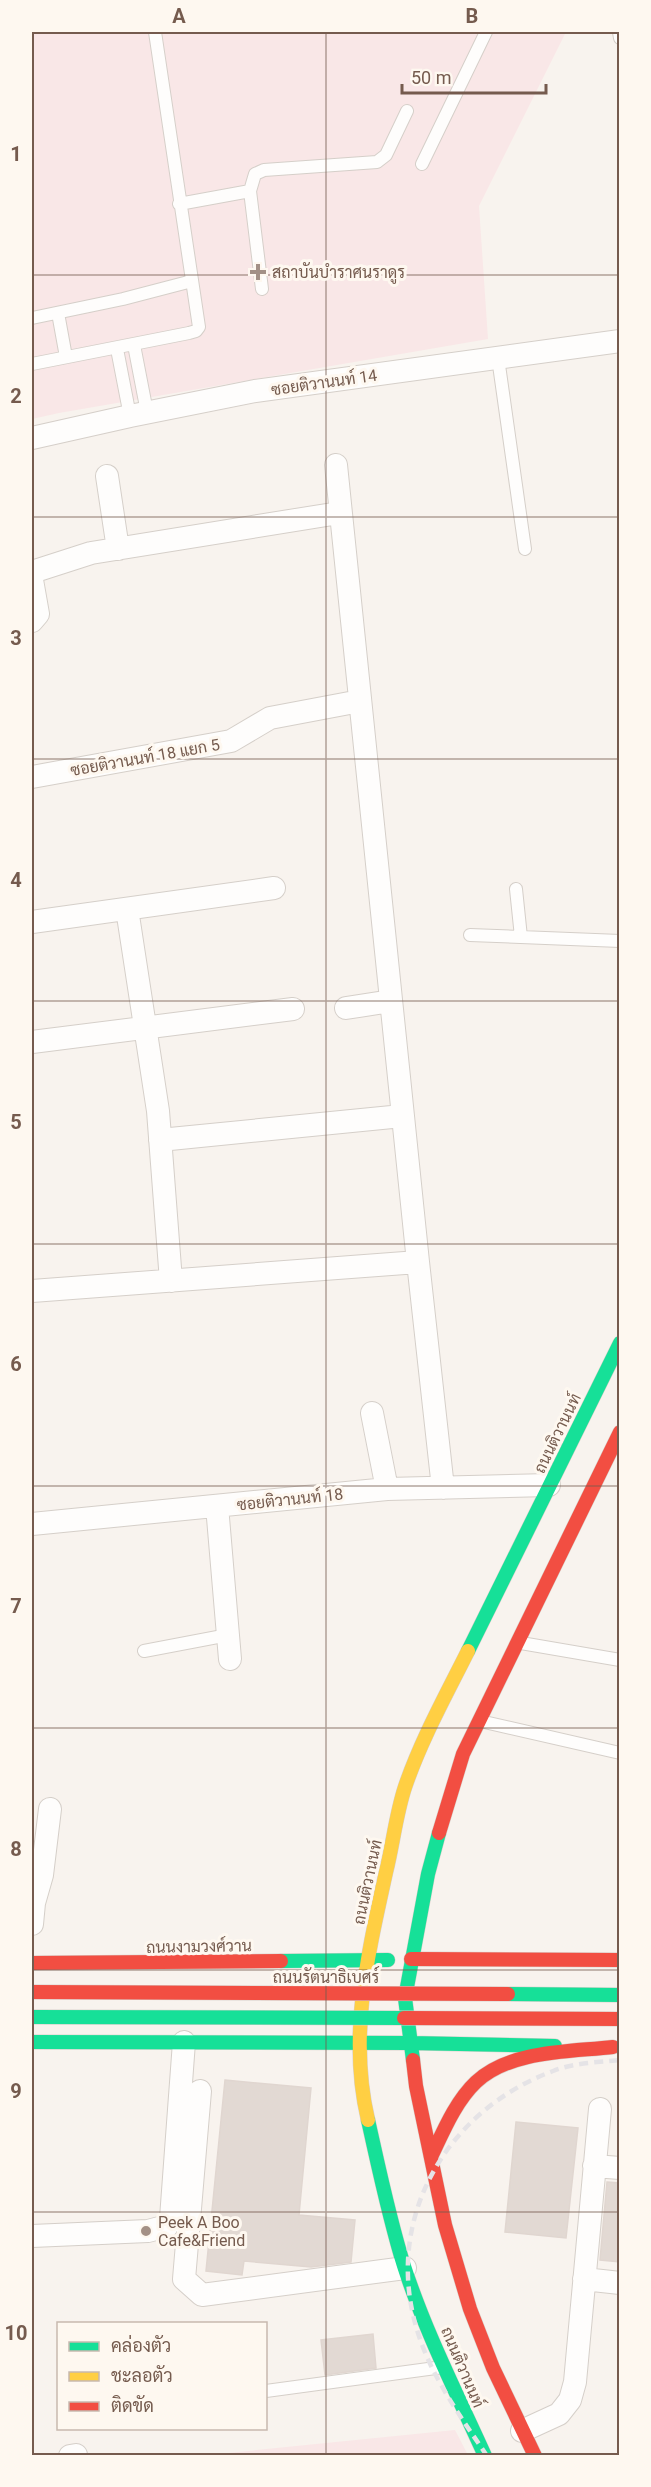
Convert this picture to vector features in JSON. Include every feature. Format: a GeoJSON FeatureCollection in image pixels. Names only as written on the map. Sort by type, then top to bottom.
{"type":"FeatureCollection","features":[{"type":"Feature","properties":{"kind":"main road","name":"ถนนติวานนท์"},"geometry":{"type":"LineString","coordinates":[[485,2456],[444,2366],[405,2268],[389,2214],[363,2100],[359,2042],[360,2011],[367,1960],[405,1788],[434,1719],[620,1343]]}},
{"type":"Feature","properties":{"kind":"main road","name":"ถนนติวานนท์"},"geometry":{"type":"LineString","coordinates":[[535,2456],[493,2368],[470,2309],[445,2224],[410,2043],[405,1998],[428,1874],[442,1818],[463,1754],[620,1432]]}},
{"type":"Feature","properties":{"kind":"main road","name":"ถนนรัตนาธิเบศร์"},"geometry":{"type":"LineString","coordinates":[[367,1960],[620,1960]]}},
{"type":"Feature","properties":{"kind":"main road","name":"ถนนงามวงศ์วาน"},"geometry":{"type":"LineString","coordinates":[[32,1963],[367,1960]]}},
{"type":"Feature","properties":{"kind":"main road"},"geometry":{"type":"LineString","coordinates":[[157,1963],[175,1978],[208,1996],[338,2005],[408,2028]]}},
{"type":"Feature","properties":{"kind":"main road"},"geometry":{"type":"LineString","coordinates":[[365,1976],[405,1998],[429,2006],[592,2008],[620,2019]]}},
{"type":"Feature","properties":{"kind":"main road","name":"ถนนรัตนาธิเบศร์"},"geometry":{"type":"LineString","coordinates":[[32,1992],[620,1995]]}},
{"type":"Feature","properties":{"kind":"main road"},"geometry":{"type":"LineString","coordinates":[[32,2017],[620,2019]]}},
{"type":"Feature","properties":{"kind":"main road"},"geometry":{"type":"LineString","coordinates":[[32,2042],[359,2042],[616,2047]]}},
{"type":"Feature","properties":{"kind":"main road"},"geometry":{"type":"LineString","coordinates":[[431,2157],[451,2114],[483,2076],[509,2063],[616,2047]]}},
{"type":"Feature","properties":{"kind":"street","name":"ซอยติวานนท์ 14"},"geometry":{"type":"LineString","coordinates":[[32,438],[255,391],[620,341]]}},
{"type":"Feature","properties":{"kind":"street"},"geometry":{"type":"LineString","coordinates":[[336,465],[339,513],[402,1116],[444,1488]]}},
{"type":"Feature","properties":{"kind":"street"},"geometry":{"type":"LineString","coordinates":[[107,476],[118,549]]}},
{"type":"Feature","properties":{"kind":"street"},"geometry":{"type":"LineString","coordinates":[[32,572],[91,554],[339,513]]}},
{"type":"Feature","properties":{"kind":"street"},"geometry":{"type":"LineString","coordinates":[[32,580],[38,614],[37,618],[32,621]]}},
{"type":"Feature","properties":{"kind":"street","name":"ซอยติวานนท์ 18 แยก 5"},"geometry":{"type":"LineString","coordinates":[[32,777],[231,741],[270,718],[360,701]]}},
{"type":"Feature","properties":{"kind":"street"},"geometry":{"type":"LineString","coordinates":[[32,922],[274,888]]}},
{"type":"Feature","properties":{"kind":"street"},"geometry":{"type":"LineString","coordinates":[[127,909],[160,1140],[171,1281]]}},
{"type":"Feature","properties":{"kind":"street"},"geometry":{"type":"LineString","coordinates":[[346,1008],[391,1001]]}},
{"type":"Feature","properties":{"kind":"street"},"geometry":{"type":"LineString","coordinates":[[32,1042],[293,1009]]}},
{"type":"Feature","properties":{"kind":"street"},"geometry":{"type":"LineString","coordinates":[[160,1140],[402,1116]]}},
{"type":"Feature","properties":{"kind":"street"},"geometry":{"type":"LineString","coordinates":[[32,1291],[418,1262]]}},
{"type":"Feature","properties":{"kind":"street"},"geometry":{"type":"LineString","coordinates":[[372,1413],[387,1489]]}},
{"type":"Feature","properties":{"kind":"street","name":"ซอยติวานนท์ 18"},"geometry":{"type":"LineString","coordinates":[[32,1524],[387,1489],[549,1485]]}},
{"type":"Feature","properties":{"kind":"street"},"geometry":{"type":"LineString","coordinates":[[217,1506],[230,1659]]}},
{"type":"Feature","properties":{"kind":"street"},"geometry":{"type":"LineString","coordinates":[[32,1924],[34,1903],[42,1875],[50,1809]]}},
{"type":"Feature","properties":{"kind":"street"},"geometry":{"type":"LineString","coordinates":[[32,2236],[148,2231],[167,2226],[171,2218],[184,2042]]}},
{"type":"Feature","properties":{"kind":"street"},"geometry":{"type":"LineString","coordinates":[[200,2091],[183,2279],[202,2295],[405,2268]]}},
{"type":"Feature","properties":{"kind":"street"},"geometry":{"type":"LineString","coordinates":[[522,2431],[559,2414],[570,2400],[575,2382],[600,2109]]}},
{"type":"Feature","properties":{"kind":"street"},"geometry":{"type":"LineString","coordinates":[[594,2166],[620,2168]]}},
{"type":"Feature","properties":{"kind":"street"},"geometry":{"type":"LineString","coordinates":[[584,2279],[620,2283]]}},
{"type":"Feature","properties":{"kind":"street"},"geometry":{"type":"LineString","coordinates":[[70,2456],[76,2455]]}},
{"type":"Feature","properties":{"kind":"lane"},"geometry":{"type":"LineString","coordinates":[[32,364],[117,349],[196,331],[200,321],[179,204],[154,32]]}},
{"type":"Feature","properties":{"kind":"lane"},"geometry":{"type":"LineString","coordinates":[[422,164],[486,32]]}},
{"type":"Feature","properties":{"kind":"lane"},"geometry":{"type":"LineString","coordinates":[[618,32],[620,38]]}},
{"type":"Feature","properties":{"kind":"lane"},"geometry":{"type":"LineString","coordinates":[[262,289],[250,190],[255,174],[264,170],[377,162],[386,155],[407,111]]}},
{"type":"Feature","properties":{"kind":"lane"},"geometry":{"type":"LineString","coordinates":[[179,204],[250,190]]}},
{"type":"Feature","properties":{"kind":"lane"},"geometry":{"type":"LineString","coordinates":[[32,318],[192,281]]}},
{"type":"Feature","properties":{"kind":"lane"},"geometry":{"type":"LineString","coordinates":[[58,313],[66,357]]}},
{"type":"Feature","properties":{"kind":"lane"},"geometry":{"type":"LineString","coordinates":[[134,345],[138,414]]}},
{"type":"Feature","properties":{"kind":"lane"},"geometry":{"type":"LineString","coordinates":[[117,349],[138,414]]}},
{"type":"Feature","properties":{"kind":"lane"},"geometry":{"type":"LineString","coordinates":[[498,358],[525,549]]}},
{"type":"Feature","properties":{"kind":"lane"},"geometry":{"type":"LineString","coordinates":[[516,890],[521,937]]}},
{"type":"Feature","properties":{"kind":"lane"},"geometry":{"type":"LineString","coordinates":[[470,935],[620,941]]}},
{"type":"Feature","properties":{"kind":"lane"},"geometry":{"type":"LineString","coordinates":[[144,1651],[228,1635]]}},
{"type":"Feature","properties":{"kind":"lane"},"geometry":{"type":"LineString","coordinates":[[517,1642],[620,1660]]}},
{"type":"Feature","properties":{"kind":"lane"},"geometry":{"type":"LineString","coordinates":[[479,1721],[620,1753]]}},
{"type":"Feature","properties":{"kind":"lane"},"geometry":{"type":"LineString","coordinates":[[267,2391],[444,2366]]}},
{"type":"Feature","properties":{"kind":"shaded area","name":"สถาบันบำราศนราดูร"},"geometry":{"type":"Polygon","coordinates":[[[32,32],[566,32],[479,206],[488,339],[32,419],[32,32]]]}},
{"type":"Feature","properties":{"kind":"shaded area"},"geometry":{"type":"Polygon","coordinates":[[[455,2430],[468,2455],[208,2456],[208,2455],[455,2430]]]}},
{"type":"Feature","properties":{"kind":"building"},"geometry":{"type":"Polygon","coordinates":[[[225,2080],[311,2088],[299,2215],[355,2220],[351,2262],[311,2267],[244,2261],[242,2275],[206,2271],[225,2080]]]}},
{"type":"Feature","properties":{"kind":"building"},"geometry":{"type":"Polygon","coordinates":[[[516,2122],[578,2128],[566,2238],[505,2232],[516,2122]]]}},
{"type":"Feature","properties":{"kind":"building"},"geometry":{"type":"Polygon","coordinates":[[[607,2182],[620,2183],[620,2262],[600,2260],[607,2182]]]}},
{"type":"Feature","properties":{"kind":"building"},"geometry":{"type":"Polygon","coordinates":[[[373,2334],[376,2368],[325,2375],[321,2340],[373,2334]]]}},
{"type":"Feature","properties":{"kind":"railway"},"geometry":{"type":"LineString","coordinates":[[487,2456],[439,2381],[418,2333],[409,2291],[409,2250],[416,2211],[432,2175],[453,2142],[481,2113],[515,2089],[553,2071],[594,2062],[620,2060]]}},
{"type":"Feature","properties":{"kind":"traffic: fast"},"geometry":{"type":"LineString","coordinates":[[468,1651],[620,1343]]}},
{"type":"Feature","properties":{"kind":"traffic: fast"},"geometry":{"type":"LineString","coordinates":[[413,2060],[405,1998],[428,1874],[439,1833]]}},
{"type":"Feature","properties":{"kind":"traffic: fast"},"geometry":{"type":"LineString","coordinates":[[281,1961],[388,1960]]}},
{"type":"Feature","properties":{"kind":"traffic: fast"},"geometry":{"type":"LineString","coordinates":[[508,1994],[620,1995]]}},
{"type":"Feature","properties":{"kind":"traffic: fast"},"geometry":{"type":"LineString","coordinates":[[32,2017],[404,2018]]}},
{"type":"Feature","properties":{"kind":"traffic: fast"},"geometry":{"type":"LineString","coordinates":[[32,2042],[410,2043]]}},
{"type":"Feature","properties":{"kind":"traffic: fast"},"geometry":{"type":"LineString","coordinates":[[410,2043],[555,2046]]}},
{"type":"Feature","properties":{"kind":"traffic: fast"},"geometry":{"type":"LineString","coordinates":[[368,2120],[394,2230],[412,2290],[485,2456]]}},
{"type":"Feature","properties":{"kind":"traffic: slow"},"geometry":{"type":"LineString","coordinates":[[368,2120],[362,2089],[360,2026],[367,1964],[397,1818],[418,1752],[468,1651]]}},
{"type":"Feature","properties":{"kind":"traffic: jam"},"geometry":{"type":"LineString","coordinates":[[439,1833],[463,1754],[620,1432]]}},
{"type":"Feature","properties":{"kind":"traffic: jam"},"geometry":{"type":"LineString","coordinates":[[411,1959],[620,1960]]}},
{"type":"Feature","properties":{"kind":"traffic: jam"},"geometry":{"type":"LineString","coordinates":[[32,1963],[281,1961]]}},
{"type":"Feature","properties":{"kind":"traffic: jam"},"geometry":{"type":"LineString","coordinates":[[32,1992],[508,1994]]}},
{"type":"Feature","properties":{"kind":"traffic: jam"},"geometry":{"type":"LineString","coordinates":[[404,2018],[620,2019]]}},
{"type":"Feature","properties":{"kind":"traffic: jam"},"geometry":{"type":"LineString","coordinates":[[431,2157],[462,2099],[476,2082],[490,2072],[506,2064],[541,2054],[613,2047]]}},
{"type":"Feature","properties":{"kind":"traffic: jam"},"geometry":{"type":"LineString","coordinates":[[413,2060],[416,2086],[445,2225],[470,2309],[493,2368],[535,2456]]}},
{"type":"Feature","properties":{"kind":"place","name":"สถาบันบำราศนราดูร"},"geometry":{"type":"Point","coordinates":[258,272]}},
{"type":"Feature","properties":{"kind":"place","name":"Peek A Boo Cafe&Friend"},"geometry":{"type":"Point","coordinates":[146,2231]}}]}
